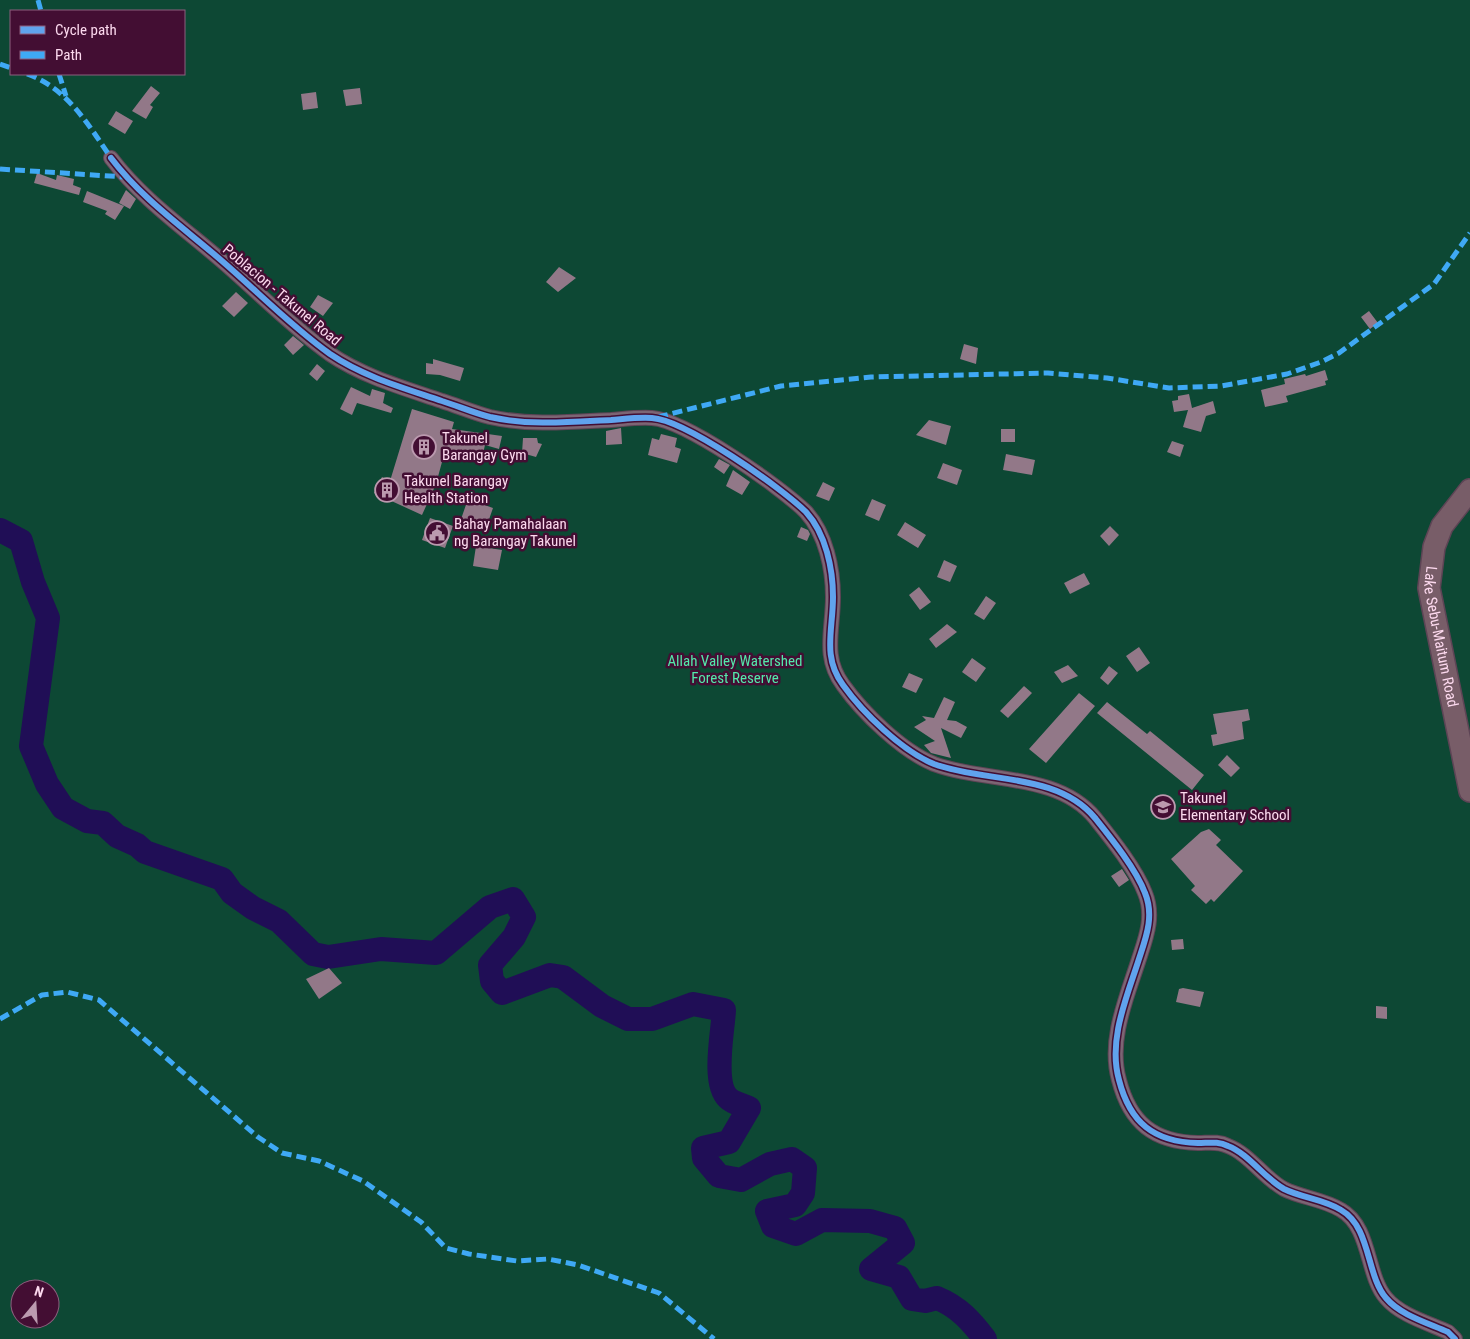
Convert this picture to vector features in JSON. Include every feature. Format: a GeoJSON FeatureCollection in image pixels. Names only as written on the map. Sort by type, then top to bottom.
{"type":"FeatureCollection","features":[{"type":"Feature","properties":{"kind":"main road","name":"Lake Sebu-Maitum Road"},"geometry":{"type":"LineString","coordinates":[[1470,490],[1442,526],[1434,547],[1429,588],[1470,791]]}},
{"type":"Feature","properties":{"kind":"street","name":"Poblacion - Takunel Road"},"geometry":{"type":"LineString","coordinates":[[111,158],[125,177],[167,216],[317,344],[353,368],[382,381],[484,416],[543,423],[655,418],[678,425],[694,432],[751,470],[804,510],[816,525],[830,564],[833,594],[828,649],[831,666],[843,686],[855,700],[892,737],[923,759],[960,772],[1056,791],[1091,812],[1127,862],[1146,895],[1150,916],[1147,936],[1121,1019],[1114,1060],[1125,1102],[1134,1117],[1152,1132],[1174,1141],[1220,1142],[1234,1148],[1281,1187],[1348,1213],[1358,1228],[1380,1289],[1389,1302],[1448,1332],[1455,1339]]}},
{"type":"Feature","properties":{"kind":"green space","name":"Allah Valley Watershed Forest Reserve"},"geometry":{"type":"Polygon","coordinates":[[[0,0],[1470,0],[1470,1339],[0,1339],[0,0]]]}},
{"type":"Feature","properties":{"kind":"building"},"geometry":{"type":"Polygon","coordinates":[[[151,86],[160,93],[150,105],[153,107],[146,119],[132,111],[151,86]]]}},
{"type":"Feature","properties":{"kind":"building"},"geometry":{"type":"Polygon","coordinates":[[[360,88],[362,104],[346,106],[343,90],[360,88]]]}},
{"type":"Feature","properties":{"kind":"building"},"geometry":{"type":"Polygon","coordinates":[[[316,92],[318,108],[303,110],[301,94],[316,92]]]}},
{"type":"Feature","properties":{"kind":"building"},"geometry":{"type":"Polygon","coordinates":[[[116,111],[133,121],[125,134],[108,124],[116,111]]]}},
{"type":"Feature","properties":{"kind":"building"},"geometry":{"type":"Polygon","coordinates":[[[37,173],[56,180],[57,175],[74,179],[73,185],[81,188],[79,195],[34,183],[37,173]]]}},
{"type":"Feature","properties":{"kind":"building"},"geometry":{"type":"Polygon","coordinates":[[[126,190],[136,199],[130,209],[119,203],[126,190]]]}},
{"type":"Feature","properties":{"kind":"building"},"geometry":{"type":"Polygon","coordinates":[[[87,191],[124,206],[115,220],[105,214],[107,211],[83,202],[87,191]]]}},
{"type":"Feature","properties":{"kind":"building"},"geometry":{"type":"Polygon","coordinates":[[[559,267],[576,278],[558,292],[546,282],[559,267]]]}},
{"type":"Feature","properties":{"kind":"building"},"geometry":{"type":"Polygon","coordinates":[[[236,292],[248,303],[234,317],[222,306],[236,292]]]}},
{"type":"Feature","properties":{"kind":"building"},"geometry":{"type":"Polygon","coordinates":[[[318,295],[333,303],[323,316],[310,307],[318,295]]]}},
{"type":"Feature","properties":{"kind":"building"},"geometry":{"type":"Polygon","coordinates":[[[1369,311],[1378,323],[1370,329],[1361,317],[1369,311]]]}},
{"type":"Feature","properties":{"kind":"building"},"geometry":{"type":"Polygon","coordinates":[[[293,336],[304,345],[293,355],[284,345],[293,336]]]}},
{"type":"Feature","properties":{"kind":"building"},"geometry":{"type":"Polygon","coordinates":[[[964,344],[978,348],[976,364],[960,359],[964,344]]]}},
{"type":"Feature","properties":{"kind":"building"},"geometry":{"type":"Polygon","coordinates":[[[433,359],[464,368],[460,381],[440,375],[426,374],[426,363],[433,364],[433,359]]]}},
{"type":"Feature","properties":{"kind":"building"},"geometry":{"type":"Polygon","coordinates":[[[317,364],[325,371],[317,381],[309,374],[317,364]]]}},
{"type":"Feature","properties":{"kind":"building"},"geometry":{"type":"Polygon","coordinates":[[[1325,370],[1328,380],[1325,381],[1326,385],[1286,396],[1288,402],[1265,407],[1261,390],[1285,384],[1284,379],[1305,374],[1306,376],[1325,370]]]}},
{"type":"Feature","properties":{"kind":"building"},"geometry":{"type":"Polygon","coordinates":[[[351,387],[370,396],[372,389],[385,393],[383,403],[393,408],[391,413],[357,403],[352,415],[340,409],[351,387]]]}},
{"type":"Feature","properties":{"kind":"building"},"geometry":{"type":"Polygon","coordinates":[[[1189,394],[1192,408],[1213,401],[1216,413],[1206,416],[1201,432],[1183,427],[1188,410],[1174,412],[1172,401],[1178,400],[1178,396],[1189,394]]]}},
{"type":"Feature","properties":{"kind":"building"},"geometry":{"type":"Polygon","coordinates":[[[412,409],[454,422],[452,429],[502,436],[499,449],[485,445],[482,458],[445,451],[436,484],[422,515],[374,493],[382,477],[390,481],[412,409]]]}},
{"type":"Feature","properties":{"kind":"building"},"geometry":{"type":"Polygon","coordinates":[[[929,420],[951,426],[946,445],[916,435],[929,420]]]}},
{"type":"Feature","properties":{"kind":"building"},"geometry":{"type":"Polygon","coordinates":[[[621,428],[622,444],[606,445],[606,431],[621,428]]]}},
{"type":"Feature","properties":{"kind":"building"},"geometry":{"type":"Polygon","coordinates":[[[1001,429],[1015,429],[1015,442],[1001,442],[1001,429]]]}},
{"type":"Feature","properties":{"kind":"building"},"geometry":{"type":"Polygon","coordinates":[[[661,434],[677,438],[675,447],[681,449],[677,463],[648,455],[652,438],[659,440],[661,434]]]}},
{"type":"Feature","properties":{"kind":"building"},"geometry":{"type":"Polygon","coordinates":[[[523,438],[537,438],[538,443],[542,444],[536,457],[522,453],[523,438]]]}},
{"type":"Feature","properties":{"kind":"building"},"geometry":{"type":"Polygon","coordinates":[[[1172,441],[1184,445],[1180,457],[1167,452],[1172,441]]]}},
{"type":"Feature","properties":{"kind":"building"},"geometry":{"type":"Polygon","coordinates":[[[1006,454],[1035,460],[1032,475],[1003,470],[1006,454]]]}},
{"type":"Feature","properties":{"kind":"building"},"geometry":{"type":"Polygon","coordinates":[[[719,459],[730,465],[724,474],[714,467],[719,459]]]}},
{"type":"Feature","properties":{"kind":"building"},"geometry":{"type":"Polygon","coordinates":[[[943,463],[962,470],[957,485],[937,478],[943,463]]]}},
{"type":"Feature","properties":{"kind":"building"},"geometry":{"type":"Polygon","coordinates":[[[733,470],[750,482],[742,495],[726,486],[733,470]]]}},
{"type":"Feature","properties":{"kind":"building"},"geometry":{"type":"Polygon","coordinates":[[[823,482],[835,488],[829,501],[816,496],[823,482]]]}},
{"type":"Feature","properties":{"kind":"building"},"geometry":{"type":"Polygon","coordinates":[[[468,499],[493,508],[485,531],[460,522],[468,499]]]}},
{"type":"Feature","properties":{"kind":"building"},"geometry":{"type":"Polygon","coordinates":[[[872,499],[886,505],[879,521],[865,515],[872,499]]]}},
{"type":"Feature","properties":{"kind":"building","name":"Bahay Pamahalaan ng Barangay Takunel"},"geometry":{"type":"Polygon","coordinates":[[[430,518],[453,526],[445,548],[422,540],[430,518]]]}},
{"type":"Feature","properties":{"kind":"building"},"geometry":{"type":"Polygon","coordinates":[[[905,522],[926,535],[918,548],[897,535],[905,522]]]}},
{"type":"Feature","properties":{"kind":"building"},"geometry":{"type":"Polygon","coordinates":[[[1110,526],[1119,535],[1109,546],[1100,536],[1110,526]]]}},
{"type":"Feature","properties":{"kind":"building"},"geometry":{"type":"Polygon","coordinates":[[[801,527],[808,530],[810,534],[807,541],[797,537],[801,527]]]}},
{"type":"Feature","properties":{"kind":"building"},"geometry":{"type":"Polygon","coordinates":[[[476,546],[502,550],[498,570],[473,566],[476,546]]]}},
{"type":"Feature","properties":{"kind":"building"},"geometry":{"type":"Polygon","coordinates":[[[944,560],[957,566],[950,582],[937,577],[944,560]]]}},
{"type":"Feature","properties":{"kind":"building"},"geometry":{"type":"Polygon","coordinates":[[[1084,573],[1090,584],[1070,594],[1064,583],[1084,573]]]}},
{"type":"Feature","properties":{"kind":"building"},"geometry":{"type":"Polygon","coordinates":[[[919,587],[931,602],[920,610],[909,595],[919,587]]]}},
{"type":"Feature","properties":{"kind":"building"},"geometry":{"type":"Polygon","coordinates":[[[986,596],[996,603],[984,620],[974,614],[986,596]]]}},
{"type":"Feature","properties":{"kind":"building"},"geometry":{"type":"Polygon","coordinates":[[[947,624],[957,632],[936,648],[929,639],[947,624]]]}},
{"type":"Feature","properties":{"kind":"building"},"geometry":{"type":"Polygon","coordinates":[[[1139,647],[1150,663],[1137,672],[1126,656],[1139,647]]]}},
{"type":"Feature","properties":{"kind":"building"},"geometry":{"type":"Polygon","coordinates":[[[972,658],[986,668],[976,682],[962,672],[972,658]]]}},
{"type":"Feature","properties":{"kind":"building"},"geometry":{"type":"Polygon","coordinates":[[[1068,665],[1078,676],[1062,683],[1054,672],[1068,665]]]}},
{"type":"Feature","properties":{"kind":"building"},"geometry":{"type":"Polygon","coordinates":[[[1109,666],[1118,673],[1108,685],[1100,678],[1109,666]]]}},
{"type":"Feature","properties":{"kind":"building"},"geometry":{"type":"Polygon","coordinates":[[[909,673],[923,679],[916,693],[902,687],[909,673]]]}},
{"type":"Feature","properties":{"kind":"building"},"geometry":{"type":"Polygon","coordinates":[[[1024,686],[1032,693],[1008,718],[1000,711],[1024,686]]]}},
{"type":"Feature","properties":{"kind":"building"},"geometry":{"type":"Polygon","coordinates":[[[1079,693],[1095,706],[1046,763],[1029,749],[1079,693]]]}},
{"type":"Feature","properties":{"kind":"building"},"geometry":{"type":"Polygon","coordinates":[[[944,697],[955,702],[947,720],[956,721],[967,727],[961,738],[941,728],[951,758],[931,753],[924,745],[935,741],[914,727],[926,720],[922,716],[934,718],[944,697]]]}},
{"type":"Feature","properties":{"kind":"building"},"geometry":{"type":"Polygon","coordinates":[[[1107,702],[1147,734],[1150,731],[1204,775],[1192,790],[1097,713],[1107,702]]]}},
{"type":"Feature","properties":{"kind":"building"},"geometry":{"type":"Polygon","coordinates":[[[1248,709],[1250,720],[1242,722],[1244,739],[1213,746],[1211,735],[1217,734],[1213,714],[1248,709]]]}},
{"type":"Feature","properties":{"kind":"building"},"geometry":{"type":"Polygon","coordinates":[[[1227,755],[1240,768],[1231,777],[1218,765],[1227,755]]]}},
{"type":"Feature","properties":{"kind":"building"},"geometry":{"type":"Polygon","coordinates":[[[1209,829],[1221,840],[1216,845],[1243,871],[1214,902],[1211,899],[1206,904],[1191,890],[1195,886],[1171,859],[1201,832],[1209,829]]]}},
{"type":"Feature","properties":{"kind":"building"},"geometry":{"type":"Polygon","coordinates":[[[1122,869],[1129,880],[1119,887],[1111,876],[1122,869]]]}},
{"type":"Feature","properties":{"kind":"building"},"geometry":{"type":"Polygon","coordinates":[[[1183,939],[1184,949],[1172,950],[1171,940],[1183,939]]]}},
{"type":"Feature","properties":{"kind":"building"},"geometry":{"type":"Polygon","coordinates":[[[329,968],[342,983],[319,999],[306,979],[329,968]]]}},
{"type":"Feature","properties":{"kind":"building"},"geometry":{"type":"Polygon","coordinates":[[[1179,989],[1204,992],[1200,1007],[1176,1002],[1179,989]]]}},
{"type":"Feature","properties":{"kind":"building"},"geometry":{"type":"Polygon","coordinates":[[[1376,1006],[1387,1007],[1387,1019],[1376,1018],[1376,1006]]]}},
{"type":"Feature","properties":{"kind":"waterway"},"geometry":{"type":"LineString","coordinates":[[0,530],[21,541],[33,582],[48,618],[31,746],[47,784],[63,808],[87,821],[103,823],[117,836],[137,845],[145,852],[222,879],[232,893],[253,908],[279,921],[313,954],[328,957],[381,949],[436,953],[490,907],[513,899],[524,917],[514,937],[490,965],[492,981],[502,993],[550,975],[563,977],[602,1006],[628,1019],[652,1019],[693,1004],[724,1010],[719,1069],[720,1081],[723,1091],[728,1098],[735,1103],[749,1108],[729,1142],[703,1148],[704,1158],[719,1176],[741,1180],[770,1164],[792,1159],[805,1168],[803,1193],[795,1205],[767,1211],[773,1226],[796,1234],[822,1220],[870,1221],[895,1228],[903,1243],[871,1269],[899,1277],[912,1299],[925,1301],[937,1298],[952,1306],[969,1320],[985,1339]]}},
{"type":"Feature","properties":{"kind":"marked path"},"geometry":{"type":"LineString","coordinates":[[38,0],[41,10]]}},
{"type":"Feature","properties":{"kind":"marked path"},"geometry":{"type":"LineString","coordinates":[[0,64],[10,68]]}},
{"type":"Feature","properties":{"kind":"marked path"},"geometry":{"type":"LineString","coordinates":[[29,75],[54,88],[75,108],[111,158]]}},
{"type":"Feature","properties":{"kind":"marked path"},"geometry":{"type":"LineString","coordinates":[[59,75],[66,96]]}},
{"type":"Feature","properties":{"kind":"marked path"},"geometry":{"type":"LineString","coordinates":[[0,169],[125,177]]}},
{"type":"Feature","properties":{"kind":"marked path"},"geometry":{"type":"LineString","coordinates":[[658,417],[781,386],[871,377],[1048,373],[1107,378],[1169,388],[1221,386],[1287,374],[1321,362],[1339,353],[1434,284],[1470,233]]}},
{"type":"Feature","properties":{"kind":"marked path"},"geometry":{"type":"LineString","coordinates":[[0,1019],[42,995],[67,992],[99,1000],[258,1137],[282,1153],[319,1161],[363,1181],[421,1222],[446,1248],[469,1254],[517,1261],[548,1259],[578,1265],[659,1293],[714,1339]]}},
{"type":"Feature","properties":{"kind":"cycle path"},"geometry":{"type":"LineString","coordinates":[[111,158],[150,200],[289,321],[316,344],[356,369],[384,381],[490,417],[505,420],[550,423],[652,418],[667,422],[709,442],[732,456],[794,501],[806,512],[819,531],[830,564],[833,586],[830,643],[833,664],[843,685],[872,719],[896,741],[934,764],[954,770],[1041,786],[1061,793],[1079,803],[1095,818],[1136,874],[1148,902],[1149,920],[1146,937],[1120,1020],[1117,1035],[1116,1065],[1124,1095],[1137,1119],[1157,1134],[1169,1139],[1182,1142],[1224,1144],[1243,1155],[1284,1189],[1327,1203],[1341,1210],[1351,1218],[1358,1228],[1375,1277],[1386,1298],[1406,1314],[1448,1332],[1455,1339]]}},
{"type":"Feature","properties":{"kind":"place","name":"Takunel Barangay Gym"},"geometry":{"type":"Point","coordinates":[424,447]}},
{"type":"Feature","properties":{"kind":"place","name":"Takunel Barangay Health Station"},"geometry":{"type":"Point","coordinates":[387,490]}},
{"type":"Feature","properties":{"kind":"place","name":"Bahay Pamahalaan ng Barangay Takunel"},"geometry":{"type":"Point","coordinates":[437,533]}},
{"type":"Feature","properties":{"kind":"place","name":"Takunel Elementary School"},"geometry":{"type":"Point","coordinates":[1163,807]}}]}
